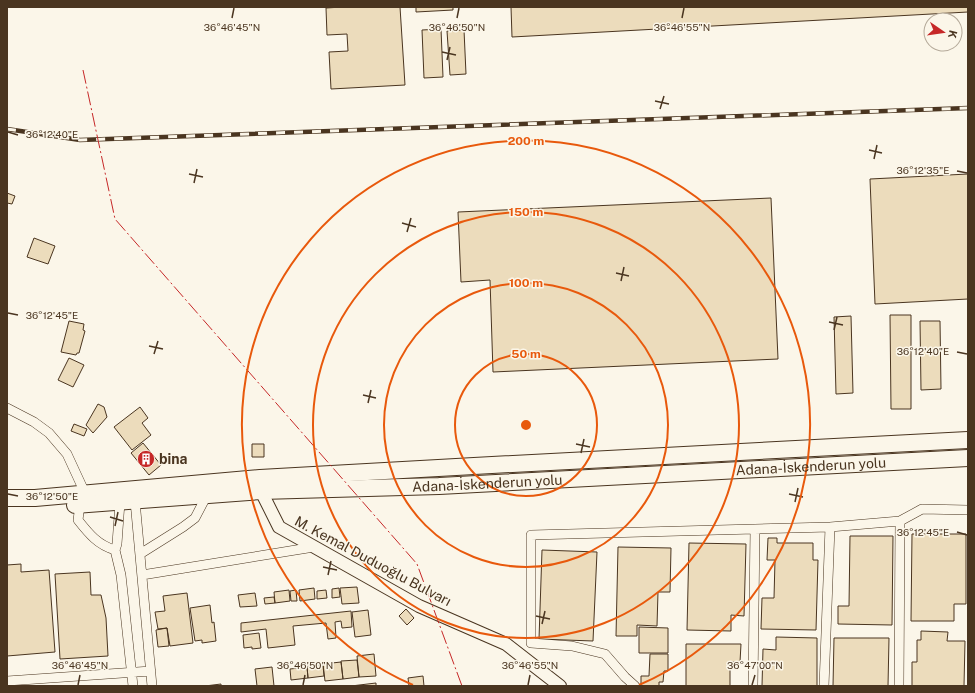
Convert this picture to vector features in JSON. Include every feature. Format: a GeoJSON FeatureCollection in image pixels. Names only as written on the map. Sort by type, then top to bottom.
{"type":"FeatureCollection","features":[{"type":"Feature","properties":{"kind":"highway"},"geometry":{"type":"LineString","coordinates":[[7,498],[83,499],[439,467],[968,440]]}},
{"type":"Feature","properties":{"kind":"highway","name":"Adana-İskenderun yolu"},"geometry":{"type":"LineString","coordinates":[[7,508],[39,508],[83,499],[127,501],[207,495],[260,484],[439,486],[968,458]]}},
{"type":"Feature","properties":{"kind":"street"},"geometry":{"type":"LineString","coordinates":[[7,408],[34,422],[49,433],[66,454],[83,499],[78,520],[92,537],[106,547],[115,550]]}},
{"type":"Feature","properties":{"kind":"street","name":"M. Kemal Duduoğlu Bulvarı"},"geometry":{"type":"LineString","coordinates":[[260,484],[278,527],[419,606],[506,644],[560,686]]}},
{"type":"Feature","properties":{"kind":"street"},"geometry":{"type":"LineString","coordinates":[[140,554],[195,518],[207,495]]}},
{"type":"Feature","properties":{"kind":"street"},"geometry":{"type":"LineString","coordinates":[[127,501],[115,550],[121,575],[133,686]]}},
{"type":"Feature","properties":{"kind":"street"},"geometry":{"type":"LineString","coordinates":[[127,501],[140,554],[152,686]]}},
{"type":"Feature","properties":{"kind":"street"},"geometry":{"type":"LineString","coordinates":[[635,686],[605,654],[572,646],[532,643],[531,535],[830,526],[900,521],[922,509],[968,510]]}},
{"type":"Feature","properties":{"kind":"street"},"geometry":{"type":"LineString","coordinates":[[899,686],[900,521]]}},
{"type":"Feature","properties":{"kind":"street"},"geometry":{"type":"LineString","coordinates":[[824,686],[830,526]]}},
{"type":"Feature","properties":{"kind":"street"},"geometry":{"type":"LineString","coordinates":[[753,686],[755,529]]}},
{"type":"Feature","properties":{"kind":"street"},"geometry":{"type":"LineString","coordinates":[[142,575],[314,547]]}},
{"type":"Feature","properties":{"kind":"street"},"geometry":{"type":"LineString","coordinates":[[7,681],[150,671]]}},
{"type":"Feature","properties":{"kind":"building"},"geometry":{"type":"Polygon","coordinates":[[[400,7],[405,85],[331,89],[329,52],[348,51],[347,34],[327,35],[326,8],[400,7]]]}},
{"type":"Feature","properties":{"kind":"building"},"geometry":{"type":"Polygon","coordinates":[[[416,7],[453,7],[453,10],[416,12],[416,7]]]}},
{"type":"Feature","properties":{"kind":"building"},"geometry":{"type":"Polygon","coordinates":[[[511,7],[968,7],[968,12],[923,12],[923,14],[512,37],[511,7]]]}},
{"type":"Feature","properties":{"kind":"building"},"geometry":{"type":"Polygon","coordinates":[[[441,29],[443,77],[424,78],[422,30],[441,29]]]}},
{"type":"Feature","properties":{"kind":"building"},"geometry":{"type":"Polygon","coordinates":[[[464,30],[466,74],[450,75],[447,31],[464,30]]]}},
{"type":"Feature","properties":{"kind":"building"},"geometry":{"type":"Polygon","coordinates":[[[968,174],[968,299],[875,304],[870,179],[968,174]]]}},
{"type":"Feature","properties":{"kind":"building"},"geometry":{"type":"Polygon","coordinates":[[[7,193],[15,196],[12,204],[7,203],[7,193]]]}},
{"type":"Feature","properties":{"kind":"building"},"geometry":{"type":"Polygon","coordinates":[[[771,198],[778,359],[493,372],[490,280],[461,282],[458,212],[771,198]]]}},
{"type":"Feature","properties":{"kind":"building"},"geometry":{"type":"Polygon","coordinates":[[[34,238],[55,246],[48,264],[27,257],[34,238]]]}},
{"type":"Feature","properties":{"kind":"building"},"geometry":{"type":"Polygon","coordinates":[[[890,315],[911,315],[911,409],[891,409],[890,315]]]}},
{"type":"Feature","properties":{"kind":"building"},"geometry":{"type":"Polygon","coordinates":[[[851,316],[853,393],[836,394],[834,317],[851,316]]]}},
{"type":"Feature","properties":{"kind":"building"},"geometry":{"type":"Polygon","coordinates":[[[69,321],[84,324],[83,330],[85,331],[79,353],[76,355],[61,352],[69,321]]]}},
{"type":"Feature","properties":{"kind":"building"},"geometry":{"type":"Polygon","coordinates":[[[920,321],[940,321],[941,389],[921,390],[920,321]]]}},
{"type":"Feature","properties":{"kind":"building"},"geometry":{"type":"Polygon","coordinates":[[[69,358],[84,365],[73,387],[58,380],[69,358]]]}},
{"type":"Feature","properties":{"kind":"building"},"geometry":{"type":"Polygon","coordinates":[[[98,404],[104,407],[107,417],[93,433],[86,425],[98,404]]]}},
{"type":"Feature","properties":{"kind":"building"},"geometry":{"type":"Polygon","coordinates":[[[140,407],[148,418],[142,423],[151,435],[132,450],[114,427],[140,407]]]}},
{"type":"Feature","properties":{"kind":"building"},"geometry":{"type":"Polygon","coordinates":[[[74,424],[87,429],[84,436],[71,431],[74,424]]]}},
{"type":"Feature","properties":{"kind":"building","name":"bina"},"geometry":{"type":"Polygon","coordinates":[[[143,443],[161,465],[149,475],[131,453],[143,443]]]}},
{"type":"Feature","properties":{"kind":"building"},"geometry":{"type":"Polygon","coordinates":[[[252,444],[264,444],[264,457],[252,457],[252,444]]]}},
{"type":"Feature","properties":{"kind":"building"},"geometry":{"type":"Polygon","coordinates":[[[912,534],[966,534],[966,604],[954,604],[954,621],[911,621],[912,534]]]}},
{"type":"Feature","properties":{"kind":"building"},"geometry":{"type":"Polygon","coordinates":[[[850,536],[893,536],[892,625],[838,624],[838,606],[849,606],[850,536]]]}},
{"type":"Feature","properties":{"kind":"building"},"geometry":{"type":"Polygon","coordinates":[[[768,538],[777,538],[777,543],[813,543],[813,560],[818,560],[816,630],[761,629],[762,598],[774,598],[775,560],[767,560],[768,538]]]}},
{"type":"Feature","properties":{"kind":"building"},"geometry":{"type":"Polygon","coordinates":[[[689,543],[746,544],[744,616],[731,615],[731,631],[687,630],[689,543]]]}},
{"type":"Feature","properties":{"kind":"building"},"geometry":{"type":"Polygon","coordinates":[[[618,547],[671,548],[670,592],[658,592],[657,626],[637,625],[637,636],[616,636],[618,547]]]}},
{"type":"Feature","properties":{"kind":"building"},"geometry":{"type":"Polygon","coordinates":[[[542,550],[597,552],[593,641],[539,639],[542,550]]]}},
{"type":"Feature","properties":{"kind":"building"},"geometry":{"type":"Polygon","coordinates":[[[21,564],[21,572],[49,570],[55,652],[7,656],[7,565],[21,564]]]}},
{"type":"Feature","properties":{"kind":"building"},"geometry":{"type":"Polygon","coordinates":[[[90,572],[91,595],[101,595],[106,618],[108,656],[60,659],[55,574],[90,572]]]}},
{"type":"Feature","properties":{"kind":"building"},"geometry":{"type":"Polygon","coordinates":[[[357,587],[359,603],[342,604],[340,588],[357,587]]]}},
{"type":"Feature","properties":{"kind":"building"},"geometry":{"type":"Polygon","coordinates":[[[314,588],[315,599],[300,601],[299,590],[314,588]]]}},
{"type":"Feature","properties":{"kind":"building"},"geometry":{"type":"Polygon","coordinates":[[[339,588],[340,597],[332,598],[332,589],[339,588]]]}},
{"type":"Feature","properties":{"kind":"building"},"geometry":{"type":"Polygon","coordinates":[[[289,590],[290,601],[275,603],[274,592],[289,590]]]}},
{"type":"Feature","properties":{"kind":"building"},"geometry":{"type":"Polygon","coordinates":[[[296,590],[297,601],[291,601],[290,591],[296,590]]]}},
{"type":"Feature","properties":{"kind":"building"},"geometry":{"type":"Polygon","coordinates":[[[326,590],[327,598],[317,599],[317,591],[326,590]]]}},
{"type":"Feature","properties":{"kind":"building"},"geometry":{"type":"Polygon","coordinates":[[[187,593],[193,643],[170,646],[167,628],[158,629],[155,612],[165,611],[163,596],[187,593]]]}},
{"type":"Feature","properties":{"kind":"building"},"geometry":{"type":"Polygon","coordinates":[[[255,593],[257,606],[240,607],[238,595],[255,593]]]}},
{"type":"Feature","properties":{"kind":"building"},"geometry":{"type":"Polygon","coordinates":[[[274,597],[275,603],[265,604],[264,598],[274,597]]]}},
{"type":"Feature","properties":{"kind":"building"},"geometry":{"type":"Polygon","coordinates":[[[210,605],[216,641],[202,643],[202,640],[195,641],[190,608],[210,605]]]}},
{"type":"Feature","properties":{"kind":"building"},"geometry":{"type":"Polygon","coordinates":[[[406,609],[414,618],[407,625],[399,616],[406,609]]]}},
{"type":"Feature","properties":{"kind":"building"},"geometry":{"type":"Polygon","coordinates":[[[368,610],[371,635],[355,637],[352,612],[368,610]]]}},
{"type":"Feature","properties":{"kind":"building"},"geometry":{"type":"Polygon","coordinates":[[[351,611],[352,627],[342,628],[341,621],[335,622],[336,638],[328,639],[326,623],[293,626],[295,645],[268,648],[266,629],[241,632],[241,623],[351,611]]]}},
{"type":"Feature","properties":{"kind":"building"},"geometry":{"type":"Polygon","coordinates":[[[639,627],[668,628],[668,653],[639,653],[639,627]]]}},
{"type":"Feature","properties":{"kind":"building"},"geometry":{"type":"Polygon","coordinates":[[[167,628],[169,646],[158,647],[156,630],[167,628]]]}},
{"type":"Feature","properties":{"kind":"building"},"geometry":{"type":"Polygon","coordinates":[[[921,631],[948,632],[947,641],[965,641],[964,686],[912,686],[912,662],[917,662],[917,640],[921,640],[921,631]]]}},
{"type":"Feature","properties":{"kind":"building"},"geometry":{"type":"Polygon","coordinates":[[[259,633],[261,648],[244,648],[243,635],[259,633]]]}},
{"type":"Feature","properties":{"kind":"building"},"geometry":{"type":"Polygon","coordinates":[[[776,637],[817,638],[817,686],[762,686],[763,649],[776,650],[776,637]]]}},
{"type":"Feature","properties":{"kind":"building"},"geometry":{"type":"Polygon","coordinates":[[[834,638],[889,638],[888,686],[833,686],[834,638]]]}},
{"type":"Feature","properties":{"kind":"building"},"geometry":{"type":"Polygon","coordinates":[[[686,644],[741,644],[740,662],[730,662],[730,686],[686,686],[686,644]]]}},
{"type":"Feature","properties":{"kind":"building"},"geometry":{"type":"Polygon","coordinates":[[[374,654],[376,676],[359,677],[357,656],[374,654]]]}},
{"type":"Feature","properties":{"kind":"building"},"geometry":{"type":"Polygon","coordinates":[[[650,654],[668,654],[668,671],[664,671],[663,682],[659,682],[659,686],[641,686],[641,676],[649,676],[650,654]]]}},
{"type":"Feature","properties":{"kind":"building"},"geometry":{"type":"Polygon","coordinates":[[[357,660],[359,677],[343,679],[341,661],[357,660]]]}},
{"type":"Feature","properties":{"kind":"building"},"geometry":{"type":"Polygon","coordinates":[[[341,662],[343,679],[325,681],[323,664],[341,662]]]}},
{"type":"Feature","properties":{"kind":"building"},"geometry":{"type":"Polygon","coordinates":[[[323,665],[324,676],[308,678],[307,666],[323,665]]]}},
{"type":"Feature","properties":{"kind":"building"},"geometry":{"type":"Polygon","coordinates":[[[272,667],[274,686],[257,686],[255,669],[272,667]]]}},
{"type":"Feature","properties":{"kind":"building"},"geometry":{"type":"Polygon","coordinates":[[[307,667],[308,678],[291,680],[290,669],[307,667]]]}},
{"type":"Feature","properties":{"kind":"building"},"geometry":{"type":"Polygon","coordinates":[[[423,676],[424,686],[409,686],[408,678],[423,676]]]}},
{"type":"Feature","properties":{"kind":"building"},"geometry":{"type":"Polygon","coordinates":[[[376,683],[376,686],[351,686],[376,683]]]}},
{"type":"Feature","properties":{"kind":"building"},"geometry":{"type":"Polygon","coordinates":[[[221,684],[221,686],[205,686],[221,684]]]}},
{"type":"Feature","properties":{"kind":"railway"},"geometry":{"type":"LineString","coordinates":[[7,129],[80,140],[968,108]]}},
{"type":"Feature","properties":{"kind":"power"},"geometry":{"type":"LineString","coordinates":[[83,70],[115,219],[417,564],[462,686]]}},
{"type":"Feature","properties":{"kind":"place","name":"bina"},"geometry":{"type":"Point","coordinates":[146,459]}}]}
